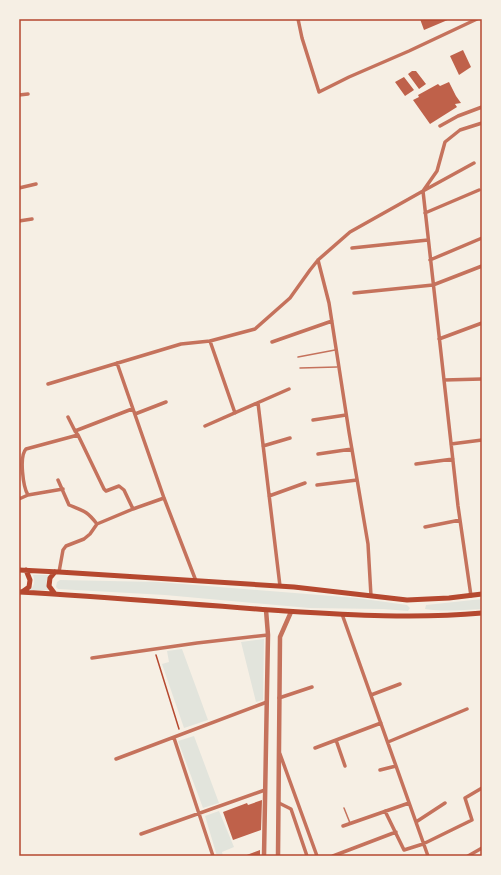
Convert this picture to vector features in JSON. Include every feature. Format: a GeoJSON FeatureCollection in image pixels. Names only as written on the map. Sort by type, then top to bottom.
{"type":"FeatureCollection","features":[{"type":"Feature","properties":{"kind":"main road"},"geometry":{"type":"LineString","coordinates":[[19,570],[280,586],[348,592],[407,600],[449,598],[482,594]]}},
{"type":"Feature","properties":{"kind":"main road"},"geometry":{"type":"LineString","coordinates":[[20,592],[29,587],[30,580],[26,570]]}},
{"type":"Feature","properties":{"kind":"main road"},"geometry":{"type":"LineString","coordinates":[[55,594],[49,586],[50,578],[58,572]]}},
{"type":"Feature","properties":{"kind":"main road"},"geometry":{"type":"LineString","coordinates":[[20,592],[291,612],[446,616],[482,613]]}},
{"type":"Feature","properties":{"kind":"street"},"geometry":{"type":"LineString","coordinates":[[298,19],[302,38],[319,92],[477,19]]}},
{"type":"Feature","properties":{"kind":"street"},"geometry":{"type":"LineString","coordinates":[[19,95],[28,94]]}},
{"type":"Feature","properties":{"kind":"street"},"geometry":{"type":"LineString","coordinates":[[440,126],[458,116],[482,107]]}},
{"type":"Feature","properties":{"kind":"street"},"geometry":{"type":"LineString","coordinates":[[471,596],[460,520],[423,191],[437,171],[445,142],[460,130],[482,123]]}},
{"type":"Feature","properties":{"kind":"street"},"geometry":{"type":"LineString","coordinates":[[48,384],[181,344],[210,341],[255,330],[290,298],[318,260],[350,232],[474,163]]}},
{"type":"Feature","properties":{"kind":"street"},"geometry":{"type":"LineString","coordinates":[[19,188],[36,184]]}},
{"type":"Feature","properties":{"kind":"street"},"geometry":{"type":"LineString","coordinates":[[425,213],[478,190]]}},
{"type":"Feature","properties":{"kind":"street"},"geometry":{"type":"LineString","coordinates":[[19,221],[32,219]]}},
{"type":"Feature","properties":{"kind":"street"},"geometry":{"type":"LineString","coordinates":[[430,260],[482,238]]}},
{"type":"Feature","properties":{"kind":"street"},"geometry":{"type":"LineString","coordinates":[[352,248],[428,240]]}},
{"type":"Feature","properties":{"kind":"street"},"geometry":{"type":"LineString","coordinates":[[318,260],[330,303],[346,415],[368,544],[371,596]]}},
{"type":"Feature","properties":{"kind":"street"},"geometry":{"type":"LineString","coordinates":[[354,293],[433,285],[482,266]]}},
{"type":"Feature","properties":{"kind":"street"},"geometry":{"type":"LineString","coordinates":[[272,342],[332,321]]}},
{"type":"Feature","properties":{"kind":"street"},"geometry":{"type":"LineString","coordinates":[[439,339],[482,322]]}},
{"type":"Feature","properties":{"kind":"street"},"geometry":{"type":"LineString","coordinates":[[210,341],[235,413]]}},
{"type":"Feature","properties":{"kind":"street"},"geometry":{"type":"LineString","coordinates":[[117,364],[164,498],[196,580]]}},
{"type":"Feature","properties":{"kind":"street"},"geometry":{"type":"LineString","coordinates":[[444,380],[482,379]]}},
{"type":"Feature","properties":{"kind":"street"},"geometry":{"type":"LineString","coordinates":[[205,426],[288,389]]}},
{"type":"Feature","properties":{"kind":"street"},"geometry":{"type":"LineString","coordinates":[[135,414],[166,402]]}},
{"type":"Feature","properties":{"kind":"street"},"geometry":{"type":"LineString","coordinates":[[258,403],[280,586]]}},
{"type":"Feature","properties":{"kind":"street"},"geometry":{"type":"LineString","coordinates":[[75,431],[132,409]]}},
{"type":"Feature","properties":{"kind":"street"},"geometry":{"type":"LineString","coordinates":[[313,420],[346,415]]}},
{"type":"Feature","properties":{"kind":"street"},"geometry":{"type":"LineString","coordinates":[[68,417],[104,489],[108,491],[119,486],[122,487],[133,509]]}},
{"type":"Feature","properties":{"kind":"street"},"geometry":{"type":"LineString","coordinates":[[28,495],[23,481],[22,455],[24,451],[78,435]]}},
{"type":"Feature","properties":{"kind":"street"},"geometry":{"type":"LineString","coordinates":[[263,446],[290,438]]}},
{"type":"Feature","properties":{"kind":"street"},"geometry":{"type":"LineString","coordinates":[[451,444],[482,440]]}},
{"type":"Feature","properties":{"kind":"street"},"geometry":{"type":"LineString","coordinates":[[318,454],[352,449]]}},
{"type":"Feature","properties":{"kind":"street"},"geometry":{"type":"LineString","coordinates":[[416,464],[453,459]]}},
{"type":"Feature","properties":{"kind":"street"},"geometry":{"type":"LineString","coordinates":[[58,480],[69,505],[81,508],[87,512],[97,524]]}},
{"type":"Feature","properties":{"kind":"street"},"geometry":{"type":"LineString","coordinates":[[317,485],[357,480]]}},
{"type":"Feature","properties":{"kind":"street"},"geometry":{"type":"LineString","coordinates":[[269,496],[305,483]]}},
{"type":"Feature","properties":{"kind":"street"},"geometry":{"type":"LineString","coordinates":[[19,499],[28,495],[63,489]]}},
{"type":"Feature","properties":{"kind":"street"},"geometry":{"type":"LineString","coordinates":[[58,572],[63,550],[66,546],[84,539],[90,534],[97,524],[164,498]]}},
{"type":"Feature","properties":{"kind":"street"},"geometry":{"type":"LineString","coordinates":[[425,527],[460,520]]}},
{"type":"Feature","properties":{"kind":"street"},"geometry":{"type":"LineString","coordinates":[[264,856],[268,635],[266,610]]}},
{"type":"Feature","properties":{"kind":"street"},"geometry":{"type":"LineString","coordinates":[[278,856],[280,637],[291,612]]}},
{"type":"Feature","properties":{"kind":"street"},"geometry":{"type":"LineString","coordinates":[[342,614],[428,856]]}},
{"type":"Feature","properties":{"kind":"street"},"geometry":{"type":"LineString","coordinates":[[92,658],[197,643],[268,635]]}},
{"type":"Feature","properties":{"kind":"street"},"geometry":{"type":"LineString","coordinates":[[371,695],[400,684]]}},
{"type":"Feature","properties":{"kind":"street"},"geometry":{"type":"LineString","coordinates":[[279,698],[312,687]]}},
{"type":"Feature","properties":{"kind":"street"},"geometry":{"type":"LineString","coordinates":[[116,759],[181,736],[267,702]]}},
{"type":"Feature","properties":{"kind":"street"},"geometry":{"type":"LineString","coordinates":[[388,742],[467,709]]}},
{"type":"Feature","properties":{"kind":"street"},"geometry":{"type":"LineString","coordinates":[[315,748],[381,723]]}},
{"type":"Feature","properties":{"kind":"street"},"geometry":{"type":"LineString","coordinates":[[174,738],[213,856]]}},
{"type":"Feature","properties":{"kind":"street"},"geometry":{"type":"LineString","coordinates":[[336,740],[345,766]]}},
{"type":"Feature","properties":{"kind":"street"},"geometry":{"type":"LineString","coordinates":[[279,751],[317,856]]}},
{"type":"Feature","properties":{"kind":"street"},"geometry":{"type":"LineString","coordinates":[[380,770],[396,766]]}},
{"type":"Feature","properties":{"kind":"street"},"geometry":{"type":"LineString","coordinates":[[385,811],[404,850],[424,844],[472,820],[465,798],[482,788]]}},
{"type":"Feature","properties":{"kind":"street"},"geometry":{"type":"LineString","coordinates":[[141,834],[264,790]]}},
{"type":"Feature","properties":{"kind":"street"},"geometry":{"type":"LineString","coordinates":[[279,803],[291,809],[307,856]]}},
{"type":"Feature","properties":{"kind":"street"},"geometry":{"type":"LineString","coordinates":[[343,826],[409,803]]}},
{"type":"Feature","properties":{"kind":"street"},"geometry":{"type":"LineString","coordinates":[[416,822],[445,803]]}},
{"type":"Feature","properties":{"kind":"street"},"geometry":{"type":"LineString","coordinates":[[333,856],[396,832]]}},
{"type":"Feature","properties":{"kind":"street"},"geometry":{"type":"LineString","coordinates":[[468,856],[482,848]]}},
{"type":"Feature","properties":{"kind":"lane"},"geometry":{"type":"LineString","coordinates":[[298,357],[337,350]]}},
{"type":"Feature","properties":{"kind":"lane"},"geometry":{"type":"LineString","coordinates":[[300,368],[339,367]]}},
{"type":"Feature","properties":{"kind":"lane"},"geometry":{"type":"LineString","coordinates":[[344,808],[350,823]]}},
{"type":"Feature","properties":{"kind":"path"},"geometry":{"type":"LineString","coordinates":[[154,649],[181,736]]}},
{"type":"Feature","properties":{"kind":"shaded area"},"geometry":{"type":"Polygon","coordinates":[[[33,575],[50,575],[47,582],[50,590],[30,590],[34,583],[33,575]]]}},
{"type":"Feature","properties":{"kind":"shaded area"},"geometry":{"type":"Polygon","coordinates":[[[60,580],[158,582],[357,598],[407,605],[410,608],[408,611],[383,609],[309,608],[165,595],[58,589],[56,587],[57,582],[60,580]]]}},
{"type":"Feature","properties":{"kind":"shaded area"},"geometry":{"type":"Polygon","coordinates":[[[482,599],[482,609],[446,611],[425,609],[426,605],[482,599]]]}},
{"type":"Feature","properties":{"kind":"shaded area"},"geometry":{"type":"Polygon","coordinates":[[[264,639],[263,700],[256,702],[241,642],[264,639]]]}},
{"type":"Feature","properties":{"kind":"shaded area"},"geometry":{"type":"Polygon","coordinates":[[[182,649],[208,720],[184,728],[162,664],[169,662],[167,651],[182,649]]]}},
{"type":"Feature","properties":{"kind":"shaded area"},"geometry":{"type":"Polygon","coordinates":[[[194,736],[219,803],[203,808],[178,741],[194,736]]]}},
{"type":"Feature","properties":{"kind":"shaded area"},"geometry":{"type":"Polygon","coordinates":[[[219,811],[234,847],[222,852],[223,856],[217,856],[205,816],[219,811]]]}},
{"type":"Feature","properties":{"kind":"building"},"geometry":{"type":"Polygon","coordinates":[[[420,19],[450,19],[424,30],[420,19]]]}},
{"type":"Feature","properties":{"kind":"building"},"geometry":{"type":"Polygon","coordinates":[[[463,50],[471,67],[459,75],[450,56],[463,50]]]}},
{"type":"Feature","properties":{"kind":"building"},"geometry":{"type":"Polygon","coordinates":[[[412,71],[416,71],[426,84],[419,89],[408,74],[412,71]]]}},
{"type":"Feature","properties":{"kind":"building"},"geometry":{"type":"Polygon","coordinates":[[[404,77],[414,90],[405,96],[395,82],[404,77]]]}},
{"type":"Feature","properties":{"kind":"building"},"geometry":{"type":"Polygon","coordinates":[[[449,82],[461,103],[455,104],[457,107],[430,124],[413,100],[419,97],[418,95],[438,84],[440,86],[449,82]]]}},
{"type":"Feature","properties":{"kind":"building"},"geometry":{"type":"Polygon","coordinates":[[[262,800],[261,830],[233,840],[223,812],[247,803],[248,805],[262,800]]]}},
{"type":"Feature","properties":{"kind":"building"},"geometry":{"type":"Polygon","coordinates":[[[260,850],[260,856],[244,856],[260,850]]]}}]}
